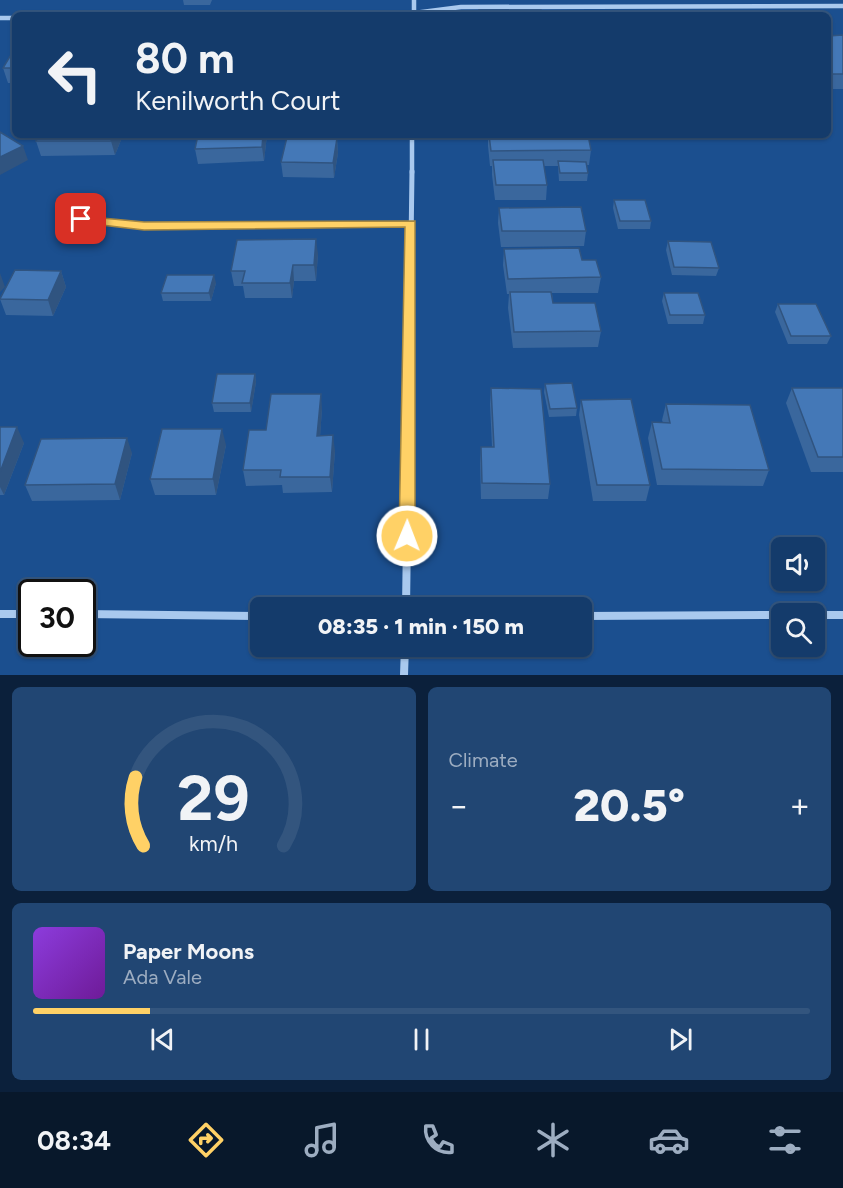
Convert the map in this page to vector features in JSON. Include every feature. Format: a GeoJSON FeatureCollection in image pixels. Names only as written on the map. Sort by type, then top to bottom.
{"type":"FeatureCollection","features":[{"type":"Feature","properties":{"kind":"street"},"geometry":{"type":"LineString","coordinates":[[427,12],[461,7],[843,6]]}},
{"type":"Feature","properties":{"kind":"street"},"geometry":{"type":"LineString","coordinates":[[406,597],[412,138]]}},
{"type":"Feature","properties":{"kind":"street"},"geometry":{"type":"LineString","coordinates":[[60,217],[144,226],[411,224]]}},
{"type":"Feature","properties":{"kind":"street"},"geometry":{"type":"LineString","coordinates":[[0,614],[18,614]]}},
{"type":"Feature","properties":{"kind":"street"},"geometry":{"type":"LineString","coordinates":[[96,614],[250,616]]}},
{"type":"Feature","properties":{"kind":"street"},"geometry":{"type":"LineString","coordinates":[[592,616],[771,615]]}},
{"type":"Feature","properties":{"kind":"street"},"geometry":{"type":"LineString","coordinates":[[825,615],[843,615]]}},
{"type":"Feature","properties":{"kind":"street"},"geometry":{"type":"LineString","coordinates":[[404,675],[405,657]]}},
{"type":"Feature","properties":{"kind":"building"},"geometry":{"type":"Polygon","coordinates":[[[479,10],[541,10],[542,12],[479,12],[479,10]]]}},
{"type":"Feature","properties":{"kind":"building"},"geometry":{"type":"Polygon","coordinates":[[[843,35],[843,74],[831,74],[831,36],[843,35]]]}},
{"type":"Feature","properties":{"kind":"building"},"geometry":{"type":"Polygon","coordinates":[[[12,53],[12,68],[3,68],[12,53]]]}},
{"type":"Feature","properties":{"kind":"building"},"geometry":{"type":"Polygon","coordinates":[[[0,132],[23,146],[0,157],[0,132]]]}},
{"type":"Feature","properties":{"kind":"building"},"geometry":{"type":"Polygon","coordinates":[[[38,138],[112,138],[111,141],[36,141],[38,138]]]}},
{"type":"Feature","properties":{"kind":"building"},"geometry":{"type":"Polygon","coordinates":[[[197,138],[263,138],[262,147],[195,149],[197,138]]]}},
{"type":"Feature","properties":{"kind":"building"},"geometry":{"type":"Polygon","coordinates":[[[287,138],[337,138],[333,163],[281,162],[287,138]]]}},
{"type":"Feature","properties":{"kind":"building"},"geometry":{"type":"Polygon","coordinates":[[[489,138],[589,138],[591,150],[491,151],[489,138]]]}},
{"type":"Feature","properties":{"kind":"building"},"geometry":{"type":"Polygon","coordinates":[[[493,160],[543,160],[547,185],[496,185],[493,160]]]}},
{"type":"Feature","properties":{"kind":"building"},"geometry":{"type":"Polygon","coordinates":[[[558,161],[586,162],[588,173],[560,173],[558,161]]]}},
{"type":"Feature","properties":{"kind":"building"},"geometry":{"type":"Polygon","coordinates":[[[614,200],[645,200],[651,221],[620,221],[614,200]]]}},
{"type":"Feature","properties":{"kind":"building"},"geometry":{"type":"Polygon","coordinates":[[[581,207],[586,231],[502,231],[499,208],[581,207]]]}},
{"type":"Feature","properties":{"kind":"building"},"geometry":{"type":"Polygon","coordinates":[[[316,239],[314,265],[293,265],[290,283],[242,283],[245,271],[231,271],[237,240],[316,239]]]}},
{"type":"Feature","properties":{"kind":"building"},"geometry":{"type":"Polygon","coordinates":[[[668,241],[711,242],[719,268],[674,267],[668,241]]]}},
{"type":"Feature","properties":{"kind":"building"},"geometry":{"type":"Polygon","coordinates":[[[579,248],[582,260],[596,260],[601,277],[508,279],[504,249],[579,248]]]}},
{"type":"Feature","properties":{"kind":"building"},"geometry":{"type":"Polygon","coordinates":[[[15,270],[61,271],[48,300],[0,299],[15,270]]]}},
{"type":"Feature","properties":{"kind":"building"},"geometry":{"type":"Polygon","coordinates":[[[167,275],[214,275],[209,293],[161,293],[167,275]]]}},
{"type":"Feature","properties":{"kind":"building"},"geometry":{"type":"Polygon","coordinates":[[[510,292],[551,292],[553,303],[595,303],[601,331],[514,332],[510,292]]]}},
{"type":"Feature","properties":{"kind":"building"},"geometry":{"type":"Polygon","coordinates":[[[664,293],[698,293],[705,315],[670,315],[664,293]]]}},
{"type":"Feature","properties":{"kind":"building"},"geometry":{"type":"Polygon","coordinates":[[[778,304],[816,304],[831,336],[791,336],[778,304]]]}},
{"type":"Feature","properties":{"kind":"building"},"geometry":{"type":"Polygon","coordinates":[[[217,374],[255,374],[250,403],[212,403],[217,374]]]}},
{"type":"Feature","properties":{"kind":"building"},"geometry":{"type":"Polygon","coordinates":[[[572,383],[577,408],[550,409],[545,384],[572,383]]]}},
{"type":"Feature","properties":{"kind":"building"},"geometry":{"type":"Polygon","coordinates":[[[491,388],[541,389],[550,484],[482,483],[481,447],[494,447],[491,388]]]}},
{"type":"Feature","properties":{"kind":"building"},"geometry":{"type":"Polygon","coordinates":[[[792,388],[843,388],[843,457],[818,457],[792,388]]]}},
{"type":"Feature","properties":{"kind":"building"},"geometry":{"type":"Polygon","coordinates":[[[271,394],[321,394],[317,436],[333,435],[330,477],[280,477],[281,470],[243,470],[249,430],[266,430],[271,394]]]}},
{"type":"Feature","properties":{"kind":"building"},"geometry":{"type":"Polygon","coordinates":[[[631,399],[650,485],[597,485],[581,400],[631,399]]]}},
{"type":"Feature","properties":{"kind":"building"},"geometry":{"type":"Polygon","coordinates":[[[666,404],[750,405],[769,470],[662,469],[652,422],[670,423],[666,404]]]}},
{"type":"Feature","properties":{"kind":"building"},"geometry":{"type":"Polygon","coordinates":[[[0,427],[17,427],[0,472],[0,427]]]}},
{"type":"Feature","properties":{"kind":"building"},"geometry":{"type":"Polygon","coordinates":[[[162,429],[222,429],[213,479],[150,479],[162,429]]]}},
{"type":"Feature","properties":{"kind":"building"},"geometry":{"type":"Polygon","coordinates":[[[127,438],[115,484],[25,485],[41,439],[127,438]]]}},
{"type":"Feature","properties":{"kind":"route"},"geometry":{"type":"LineString","coordinates":[[81,219],[144,226],[411,224],[407,536]]}}]}
